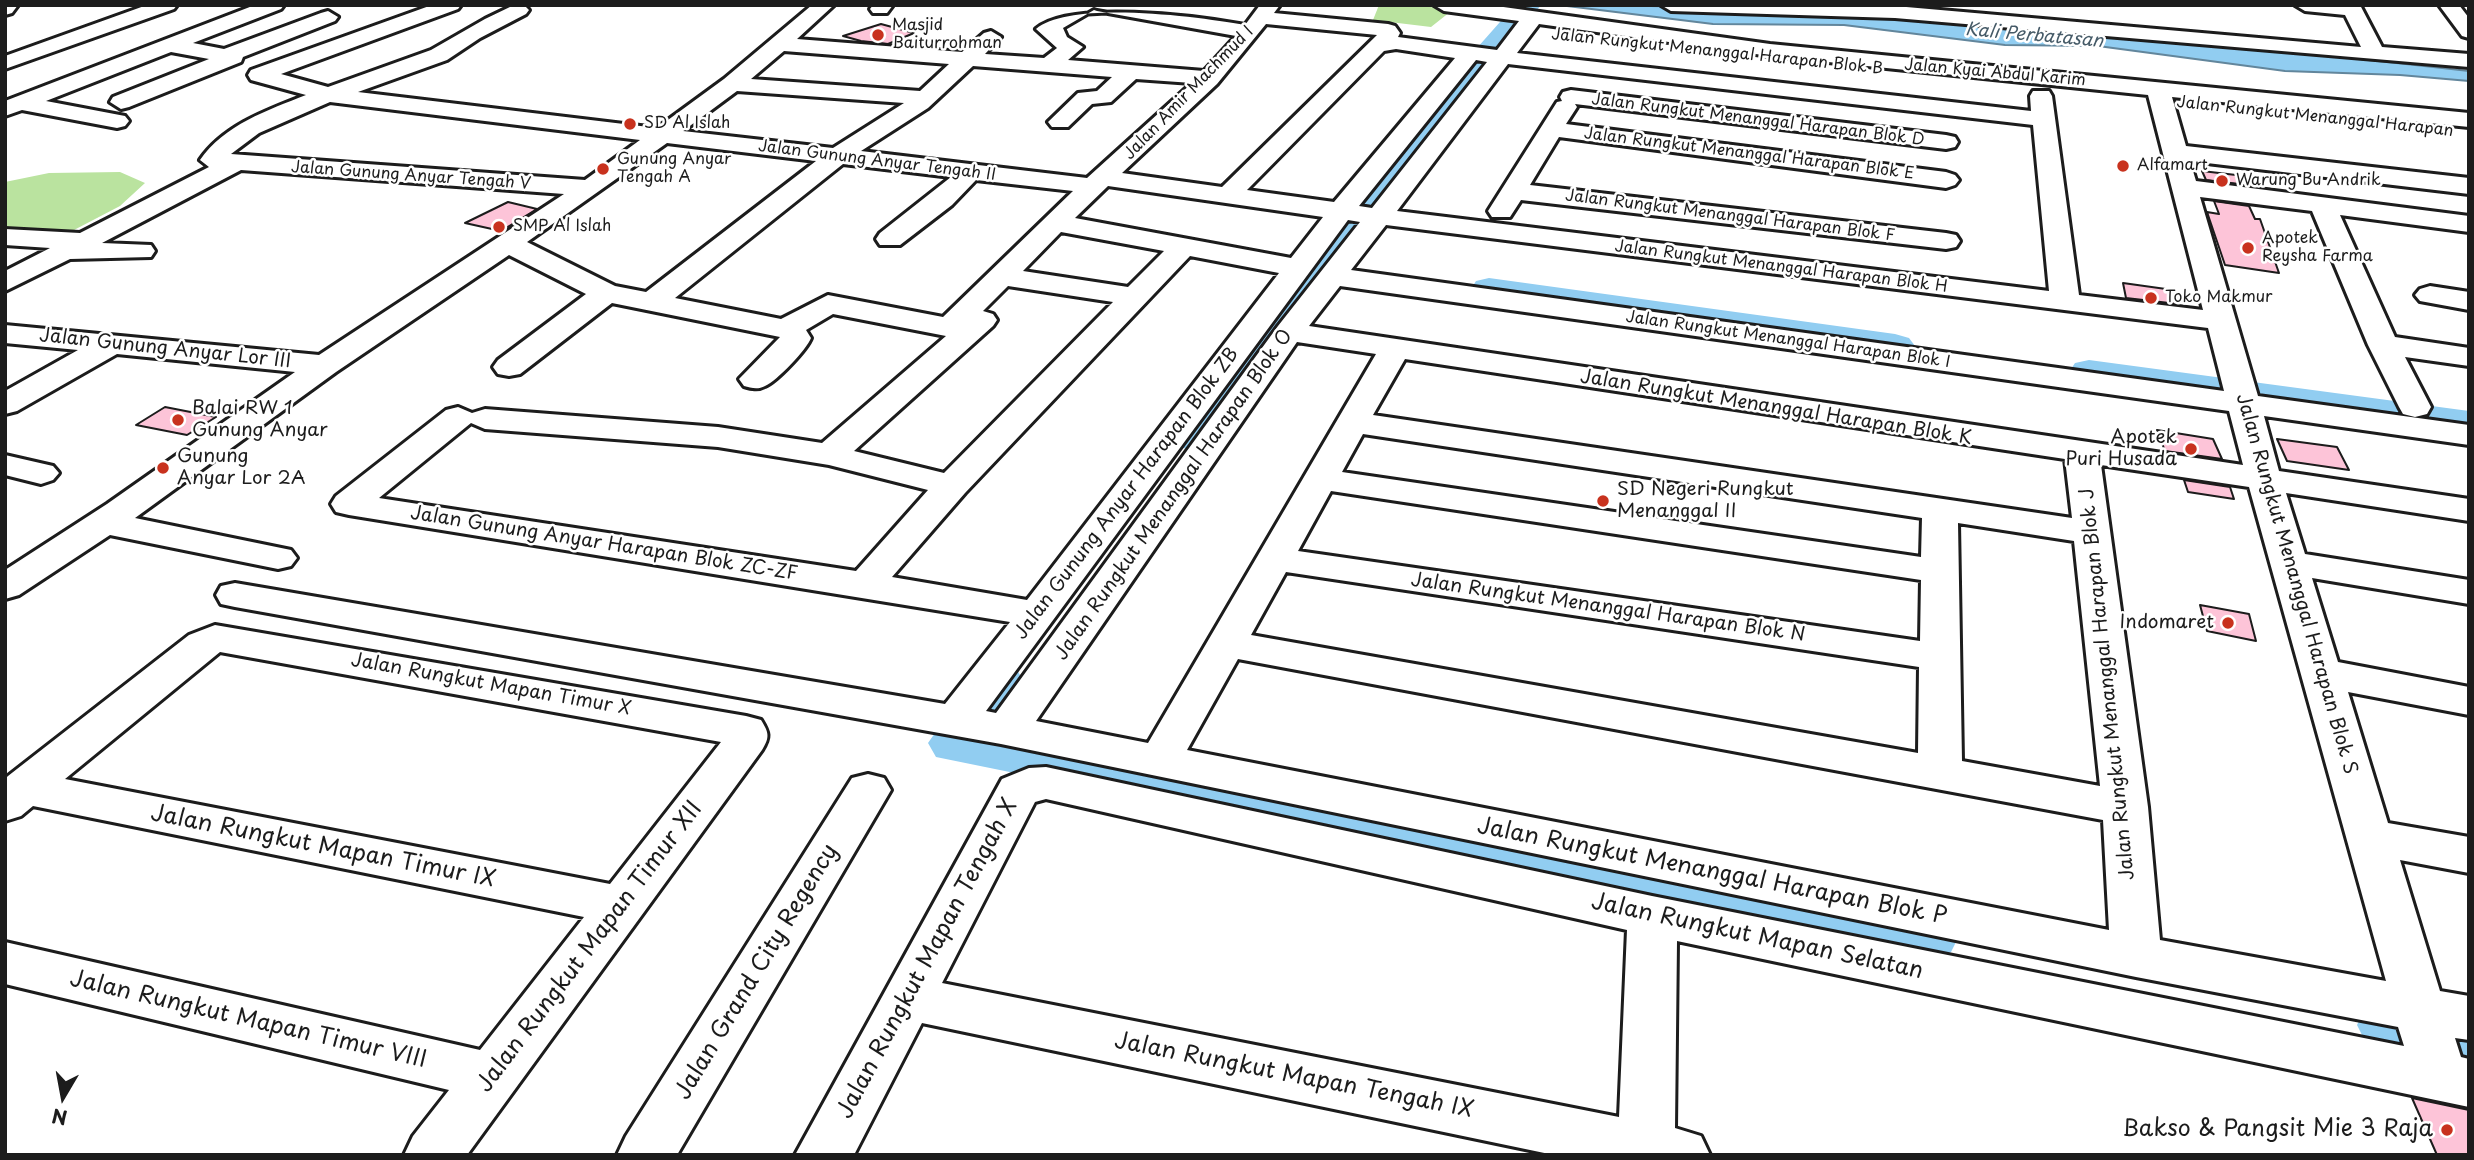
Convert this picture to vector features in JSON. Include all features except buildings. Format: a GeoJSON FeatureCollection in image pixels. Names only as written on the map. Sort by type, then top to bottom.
{"type":"FeatureCollection","features":[{"type":"Feature","properties":{"kind":"street"},"geometry":{"type":"LineString","coordinates":[[5,63],[167,5]]}},
{"type":"Feature","properties":{"kind":"street"},"geometry":{"type":"LineString","coordinates":[[12,106],[274,5]]}},
{"type":"Feature","properties":{"kind":"street"},"geometry":{"type":"LineString","coordinates":[[169,46],[280,67],[451,5]]}},
{"type":"Feature","properties":{"kind":"street"},"geometry":{"type":"LineString","coordinates":[[793,5],[823,6]]}},
{"type":"Feature","properties":{"kind":"street"},"geometry":{"type":"LineString","coordinates":[[1049,65],[1072,47],[1046,29],[1089,5]]}},
{"type":"Feature","properties":{"kind":"street"},"geometry":{"type":"LineString","coordinates":[[1097,5],[1388,30],[1390,33],[1379,45],[1228,195]]}},
{"type":"Feature","properties":{"kind":"street","name":"Jalan Kyai Abdul Karim"},"geometry":{"type":"LineString","coordinates":[[1444,5],[1521,21],[2041,82],[2469,120]]}},
{"type":"Feature","properties":{"kind":"street"},"geometry":{"type":"LineString","coordinates":[[1671,5],[1895,9],[2367,56],[2377,53],[2469,61]]}},
{"type":"Feature","properties":{"kind":"street"},"geometry":{"type":"LineString","coordinates":[[2305,5],[2351,7],[2377,53]]}},
{"type":"Feature","properties":{"kind":"street"},"geometry":{"type":"LineString","coordinates":[[2449,5],[2469,32]]}},
{"type":"Feature","properties":{"kind":"street"},"geometry":{"type":"LineString","coordinates":[[5,587],[104,523],[325,365],[590,188],[732,84],[823,6]]}},
{"type":"Feature","properties":{"kind":"street"},"geometry":{"type":"LineString","coordinates":[[233,164],[212,160],[220,150],[254,127],[330,95],[441,54],[519,10]]}},
{"type":"Feature","properties":{"kind":"street"},"geometry":{"type":"LineString","coordinates":[[12,106],[119,111],[229,57],[322,16],[388,28]]}},
{"type":"Feature","properties":{"kind":"street","name":"Jalan Amir Machmud I"},"geometry":{"type":"LineString","coordinates":[[829,455],[1016,279],[1056,223],[1209,78],[1261,18]]}},
{"type":"Feature","properties":{"kind":"street"},"geometry":{"type":"LineString","coordinates":[[1328,269],[1360,214],[1485,55],[1521,21]]}},
{"type":"Feature","properties":{"kind":"street"},"geometry":{"type":"LineString","coordinates":[[2338,30],[2365,32]]}},
{"type":"Feature","properties":{"kind":"street"},"geometry":{"type":"LineString","coordinates":[[650,304],[836,157],[926,98],[991,37]]}},
{"type":"Feature","properties":{"kind":"street"},"geometry":{"type":"LineString","coordinates":[[780,44],[1209,78]]}},
{"type":"Feature","properties":{"kind":"street","name":"Jalan Rungkut Menanggal Harapan Blok B"},"geometry":{"type":"LineString","coordinates":[[1379,45],[2043,119]]}},
{"type":"Feature","properties":{"kind":"street"},"geometry":{"type":"LineString","coordinates":[[1328,269],[1360,214],[1485,55]]}},
{"type":"Feature","properties":{"kind":"street","name":"Jalan Gunung Anyar Tengah II"},"geometry":{"type":"LineString","coordinates":[[280,67],[259,75],[330,95],[660,137],[970,172],[1105,177]]}},
{"type":"Feature","properties":{"kind":"street"},"geometry":{"type":"LineString","coordinates":[[1489,230],[1590,67]]}},
{"type":"Feature","properties":{"kind":"street"},"geometry":{"type":"LineString","coordinates":[[1060,122],[1086,98],[1103,97],[1131,72]]}},
{"type":"Feature","properties":{"kind":"street"},"geometry":{"type":"LineString","coordinates":[[5,76],[64,86]]}},
{"type":"Feature","properties":{"kind":"street"},"geometry":{"type":"LineString","coordinates":[[2041,82],[2043,119],[2066,302]]}},
{"type":"Feature","properties":{"kind":"street"},"geometry":{"type":"LineString","coordinates":[[732,84],[926,98]]}},
{"type":"Feature","properties":{"kind":"street","name":"Jalan Rungkut Menanggal Harapan"},"geometry":{"type":"LineString","coordinates":[[2160,94],[2469,133]]}},
{"type":"Feature","properties":{"kind":"street","name":"Jalan Rungkut Menanggal Harapan Blok S"},"geometry":{"type":"LineString","coordinates":[[2160,94],[2264,479],[2368,838],[2442,1045]]}},
{"type":"Feature","properties":{"kind":"street","name":"Jalan Rungkut Menanggal Harapan Blok D"},"geometry":{"type":"LineString","coordinates":[[1571,97],[1946,142]]}},
{"type":"Feature","properties":{"kind":"street"},"geometry":{"type":"LineString","coordinates":[[1945,108],[1947,287]]}},
{"type":"Feature","properties":{"kind":"street","name":"Jalan Rungkut Menanggal Harapan Blok E"},"geometry":{"type":"LineString","coordinates":[[1552,129],[1946,210]]}},
{"type":"Feature","properties":{"kind":"street"},"geometry":{"type":"LineString","coordinates":[[2175,152],[2469,186]]}},
{"type":"Feature","properties":{"kind":"street"},"geometry":{"type":"LineString","coordinates":[[1027,154],[1105,177]]}},
{"type":"Feature","properties":{"kind":"street"},"geometry":{"type":"LineString","coordinates":[[5,282],[233,164]]}},
{"type":"Feature","properties":{"kind":"street","name":"Jalan Gunung Anyar Tengah V"},"geometry":{"type":"LineString","coordinates":[[233,164],[590,188]]}},
{"type":"Feature","properties":{"kind":"street"},"geometry":{"type":"LineString","coordinates":[[890,239],[943,199],[970,172]]}},
{"type":"Feature","properties":{"kind":"street","name":"Jalan Rungkut Menanggal Harapan Blok H"},"geometry":{"type":"LineString","coordinates":[[1105,177],[1360,214],[2221,321]]}},
{"type":"Feature","properties":{"kind":"street"},"geometry":{"type":"LineString","coordinates":[[2185,187],[2459,223],[2469,253]]}},
{"type":"Feature","properties":{"kind":"street","name":"Jalan Rungkut Menanggal Harapan Blok F"},"geometry":{"type":"LineString","coordinates":[[1514,191],[1946,210]]}},
{"type":"Feature","properties":{"kind":"street"},"geometry":{"type":"LineString","coordinates":[[2322,205],[2383,345],[2415,407]]}},
{"type":"Feature","properties":{"kind":"street","name":"Jalan Rungkut Menanggal Harapan Blok I"},"geometry":{"type":"LineString","coordinates":[[1056,223],[1183,248],[1328,269],[2241,393]]}},
{"type":"Feature","properties":{"kind":"street"},"geometry":{"type":"LineString","coordinates":[[5,237],[141,251]]}},
{"type":"Feature","properties":{"kind":"street"},"geometry":{"type":"LineString","coordinates":[[507,243],[606,292],[650,304],[788,327],[825,304],[960,329]]}},
{"type":"Feature","properties":{"kind":"street"},"geometry":{"type":"LineString","coordinates":[[865,584],[952,485],[1183,248]]}},
{"type":"Feature","properties":{"kind":"street","name":"Jalan Rungkut Menanggal Harapan Blok O"},"geometry":{"type":"LineString","coordinates":[[981,725],[1289,332],[1328,269]]}},
{"type":"Feature","properties":{"kind":"street","name":"Jalan Gunung Anyar Harapan Blok ZB"},"geometry":{"type":"LineString","coordinates":[[981,725],[1037,614],[1328,269]]}},
{"type":"Feature","properties":{"kind":"street"},"geometry":{"type":"LineString","coordinates":[[1016,279],[1135,297]]}},
{"type":"Feature","properties":{"kind":"street"},"geometry":{"type":"LineString","coordinates":[[509,367],[606,292]]}},
{"type":"Feature","properties":{"kind":"street"},"geometry":{"type":"LineString","coordinates":[[2430,295],[2469,301]]}},
{"type":"Feature","properties":{"kind":"street"},"geometry":{"type":"LineString","coordinates":[[755,379],[795,342],[796,338],[788,327]]}},
{"type":"Feature","properties":{"kind":"street","name":"Jalan Rungkut Menanggal Harapan Blok K"},"geometry":{"type":"LineString","coordinates":[[1289,332],[2082,454],[2469,510]]}},
{"type":"Feature","properties":{"kind":"street","name":"Jalan Gunung Anyar Lor III"},"geometry":{"type":"LineString","coordinates":[[5,334],[325,365]]}},
{"type":"Feature","properties":{"kind":"street"},"geometry":{"type":"LineString","coordinates":[[5,404],[114,343]]}},
{"type":"Feature","properties":{"kind":"street"},"geometry":{"type":"LineString","coordinates":[[2383,345],[2469,357]]}},
{"type":"Feature","properties":{"kind":"street"},"geometry":{"type":"LineString","coordinates":[[1159,761],[1394,350]]}},
{"type":"Feature","properties":{"kind":"street"},"geometry":{"type":"LineString","coordinates":[[2241,393],[2469,414]]}},
{"type":"Feature","properties":{"kind":"street"},"geometry":{"type":"LineString","coordinates":[[2241,393],[2469,435]]}},
{"type":"Feature","properties":{"kind":"street","name":"Jalan Gunung Anyar Harapan Blok ZC-ZF"},"geometry":{"type":"LineString","coordinates":[[829,455],[680,432],[471,418],[351,499],[349,504],[865,584],[1037,614]]}},
{"type":"Feature","properties":{"kind":"street"},"geometry":{"type":"LineString","coordinates":[[1353,422],[2091,531]]}},
{"type":"Feature","properties":{"kind":"street","name":"Jalan Rungkut Menanggal Harapan Blok J"},"geometry":{"type":"LineString","coordinates":[[2082,454],[2125,807],[2136,956]]}},
{"type":"Feature","properties":{"kind":"street"},"geometry":{"type":"LineString","coordinates":[[829,455],[952,485]]}},
{"type":"Feature","properties":{"kind":"street"},"geometry":{"type":"LineString","coordinates":[[5,465],[41,473]]}},
{"type":"Feature","properties":{"kind":"street"},"geometry":{"type":"LineString","coordinates":[[1321,479],[1940,571]]}},
{"type":"Feature","properties":{"kind":"street"},"geometry":{"type":"LineString","coordinates":[[1940,510],[1940,773]]}},
{"type":"Feature","properties":{"kind":"street"},"geometry":{"type":"LineString","coordinates":[[104,523],[278,558]]}},
{"type":"Feature","properties":{"kind":"street","name":"Jalan Rungkut Menanggal Harapan Blok N"},"geometry":{"type":"LineString","coordinates":[[1275,559],[1940,657]]}},
{"type":"Feature","properties":{"kind":"street"},"geometry":{"type":"LineString","coordinates":[[2290,563],[2469,592]]}},
{"type":"Feature","properties":{"kind":"street","name":"Jalan Rungkut Menanggal Harapan Blok P"},"geometry":{"type":"LineString","coordinates":[[235,596],[981,725],[2136,956],[2442,1045]]}},
{"type":"Feature","properties":{"kind":"street","name":"Jalan Rungkut Mapan Timur X"},"geometry":{"type":"LineString","coordinates":[[15,796],[203,644],[215,638],[732,728],[746,731],[747,739]]}},
{"type":"Feature","properties":{"kind":"street"},"geometry":{"type":"LineString","coordinates":[[1226,644],[2125,807]]}},
{"type":"Feature","properties":{"kind":"street"},"geometry":{"type":"LineString","coordinates":[[2321,673],[2469,701]]}},
{"type":"Feature","properties":{"kind":"street","name":"Jalan Rungkut Mapan Timur XII"},"geometry":{"type":"LineString","coordinates":[[433,1155],[747,739]]}},
{"type":"Feature","properties":{"kind":"street","name":"Jalan Rungkut Mapan Selatan"},"geometry":{"type":"LineString","coordinates":[[1046,783],[1652,916],[2442,1045]]}},
{"type":"Feature","properties":{"kind":"street","name":"Jalan Rungkut Mapan Tengah X"},"geometry":{"type":"LineString","coordinates":[[824,1155],[1018,791],[1029,784],[1046,783]]}},
{"type":"Feature","properties":{"kind":"street","name":"Jalan Grand City Regency"},"geometry":{"type":"LineString","coordinates":[[646,1155],[868,790]]}},
{"type":"Feature","properties":{"kind":"street","name":"Jalan Rungkut Mapan Timur IX"},"geometry":{"type":"LineString","coordinates":[[15,796],[621,905]]}},
{"type":"Feature","properties":{"kind":"street"},"geometry":{"type":"LineString","coordinates":[[2368,838],[2469,855]]}},
{"type":"Feature","properties":{"kind":"street"},"geometry":{"type":"LineString","coordinates":[[1652,916],[1658,1152]]}},
{"type":"Feature","properties":{"kind":"street","name":"Jalan Rungkut Mapan Timur VIII"},"geometry":{"type":"LineString","coordinates":[[5,964],[492,1077]]}},
{"type":"Feature","properties":{"kind":"street","name":"Jalan Rungkut Mapan Tengah IX"},"geometry":{"type":"LineString","coordinates":[[907,998],[1658,1152]]}},
{"type":"Feature","properties":{"kind":"green space"},"geometry":{"type":"Polygon","coordinates":[[[1379,5],[1455,8],[1431,27],[1373,20],[1379,5]]]}},
{"type":"Feature","properties":{"kind":"green space"},"geometry":{"type":"Polygon","coordinates":[[[120,172],[145,183],[120,206],[74,230],[5,229],[5,182],[49,173],[120,172]]]}},
{"type":"Feature","properties":{"kind":"water","name":"Kali Perbatasan"},"geometry":{"type":"Polygon","coordinates":[[[1559,5],[1787,11],[2015,26],[2469,71],[2469,81],[2400,75],[2285,71],[2098,46],[2005,45],[1844,25],[1713,24],[1559,5]]]}},
{"type":"Feature","properties":{"kind":"waterway"},"geometry":{"type":"LineString","coordinates":[[1187,436],[1412,141],[1529,5]]}},
{"type":"Feature","properties":{"kind":"waterway"},"geometry":{"type":"LineString","coordinates":[[1489,289],[1895,346]]}},
{"type":"Feature","properties":{"kind":"waterway"},"geometry":{"type":"LineString","coordinates":[[2089,372],[2469,424]]}},
{"type":"Feature","properties":{"kind":"waterway"},"geometry":{"type":"LineString","coordinates":[[998,683],[956,743],[1928,934]]}},
{"type":"Feature","properties":{"kind":"waterway"},"geometry":{"type":"LineString","coordinates":[[2391,1025],[2469,1041]]}},
{"type":"Feature","properties":{"kind":"place","name":"Masjid Baiturrohman"},"geometry":{"type":"Point","coordinates":[878,35]}},
{"type":"Feature","properties":{"kind":"place","name":"SD Al Islah"},"geometry":{"type":"Point","coordinates":[630,124]}},
{"type":"Feature","properties":{"kind":"place","name":"Alfamart"},"geometry":{"type":"Point","coordinates":[2123,166]}},
{"type":"Feature","properties":{"kind":"place","name":"Gunung Anyar Tengah A"},"geometry":{"type":"Point","coordinates":[603,169]}},
{"type":"Feature","properties":{"kind":"place","name":"Warung Bu Andrik"},"geometry":{"type":"Point","coordinates":[2222,181]}},
{"type":"Feature","properties":{"kind":"place","name":"SMP Al Islah"},"geometry":{"type":"Point","coordinates":[499,227]}},
{"type":"Feature","properties":{"kind":"place","name":"Apotek Reysha Farma"},"geometry":{"type":"Point","coordinates":[2248,248]}},
{"type":"Feature","properties":{"kind":"place","name":"Toko Makmur"},"geometry":{"type":"Point","coordinates":[2151,298]}},
{"type":"Feature","properties":{"kind":"place","name":"Balai RW 1 Gunung Anyar"},"geometry":{"type":"Point","coordinates":[178,420]}},
{"type":"Feature","properties":{"kind":"place","name":"Apotek Puri Husada"},"geometry":{"type":"Point","coordinates":[2191,449]}},
{"type":"Feature","properties":{"kind":"place","name":"Gunung Anyar Lor 2A"},"geometry":{"type":"Point","coordinates":[163,468]}},
{"type":"Feature","properties":{"kind":"place","name":"SD Negeri Rungkut Menanggal II"},"geometry":{"type":"Point","coordinates":[1603,501]}},
{"type":"Feature","properties":{"kind":"place","name":"Indomaret"},"geometry":{"type":"Point","coordinates":[2228,623]}},
{"type":"Feature","properties":{"kind":"place","name":"Bakso & Pangsit Mie 3 Raja"},"geometry":{"type":"Point","coordinates":[2447,1130]}}]}
